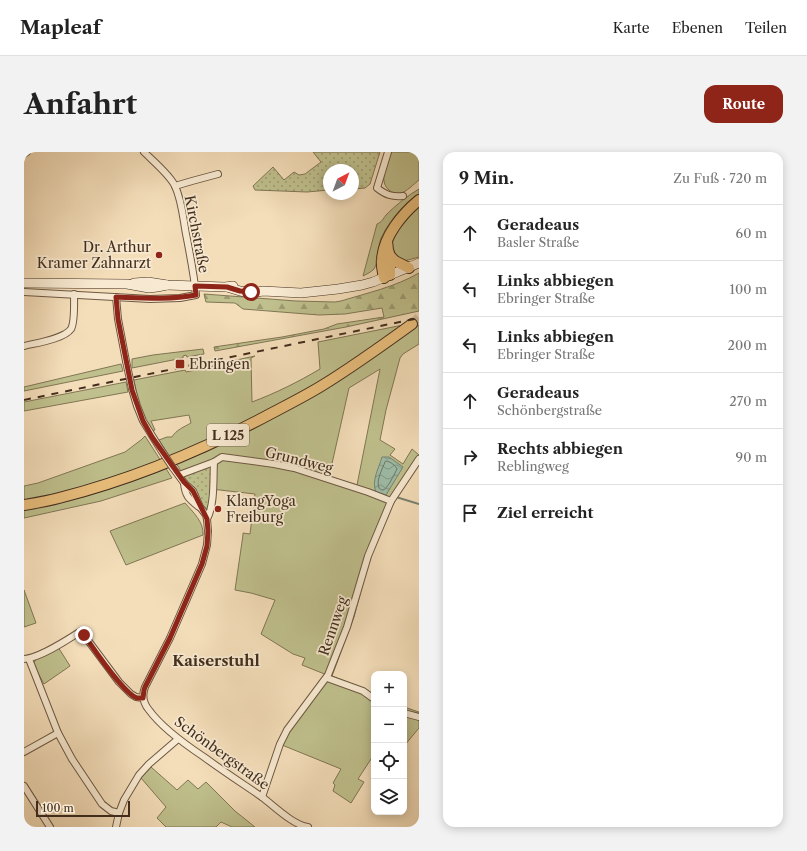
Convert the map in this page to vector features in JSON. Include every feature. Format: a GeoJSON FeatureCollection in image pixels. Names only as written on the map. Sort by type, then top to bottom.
{"type":"FeatureCollection","features":[{"type":"Feature","properties":{"kind":"main road"},"geometry":{"type":"LineString","coordinates":[[387,277],[381,265],[387,241],[399,220],[419,200]]}},
{"type":"Feature","properties":{"kind":"main road"},"geometry":{"type":"LineString","coordinates":[[387,241],[390,256],[395,261],[409,268]]}},
{"type":"Feature","properties":{"kind":"main road"},"geometry":{"type":"LineString","coordinates":[[387,277],[390,256]]}},
{"type":"Feature","properties":{"kind":"main road"},"geometry":{"type":"LineString","coordinates":[[24,282],[127,284],[149,288],[167,285],[227,287],[240,285],[263,291],[293,293],[356,286],[373,282],[419,263]]}},
{"type":"Feature","properties":{"kind":"main road","name":"L 125"},"geometry":{"type":"LineString","coordinates":[[24,505],[60,498],[152,468],[242,429],[321,386],[358,363],[412,324]]}},
{"type":"Feature","properties":{"kind":"street","name":"Kirchstraße"},"geometry":{"type":"LineString","coordinates":[[144,152],[172,180],[175,186],[183,214],[195,286]]}},
{"type":"Feature","properties":{"kind":"street"},"geometry":{"type":"LineString","coordinates":[[388,152],[377,188],[394,197],[404,196]]}},
{"type":"Feature","properties":{"kind":"street"},"geometry":{"type":"LineString","coordinates":[[175,186],[192,180],[218,174]]}},
{"type":"Feature","properties":{"kind":"street"},"geometry":{"type":"LineString","coordinates":[[24,292],[150,299],[180,298],[196,295],[195,286]]}},
{"type":"Feature","properties":{"kind":"street"},"geometry":{"type":"LineString","coordinates":[[24,346],[63,336],[72,328],[74,294]]}},
{"type":"Feature","properties":{"kind":"street"},"geometry":{"type":"LineString","coordinates":[[116,297],[118,319],[132,390],[143,421],[160,450],[184,482],[184,489],[187,496],[191,501],[200,507],[207,519],[207,546],[202,564],[170,638],[147,682],[143,698],[136,698],[119,682],[81,631],[51,649],[27,659],[58,733],[72,759],[102,804],[111,811],[119,813]]}},
{"type":"Feature","properties":{"kind":"street","name":"Grundweg"},"geometry":{"type":"LineString","coordinates":[[179,476],[214,462],[222,457],[294,468],[391,501]]}},
{"type":"Feature","properties":{"kind":"street","name":"Rennweg"},"geometry":{"type":"LineString","coordinates":[[262,797],[280,744],[287,730],[326,678],[347,627],[368,556],[391,501],[419,459]]}},
{"type":"Feature","properties":{"kind":"street"},"geometry":{"type":"LineString","coordinates":[[207,519],[210,513],[213,489],[214,462]]}},
{"type":"Feature","properties":{"kind":"street"},"geometry":{"type":"LineString","coordinates":[[326,678],[362,691],[371,697]]}},
{"type":"Feature","properties":{"kind":"street","name":"Schönbergstraße"},"geometry":{"type":"LineString","coordinates":[[143,698],[148,709],[178,738],[262,797],[299,826],[308,827]]}},
{"type":"Feature","properties":{"kind":"street"},"geometry":{"type":"LineString","coordinates":[[407,714],[419,717]]}},
{"type":"Feature","properties":{"kind":"street"},"geometry":{"type":"LineString","coordinates":[[24,752],[58,733]]}},
{"type":"Feature","properties":{"kind":"street"},"geometry":{"type":"LineString","coordinates":[[116,827],[119,813],[126,796],[139,775],[178,738]]}},
{"type":"Feature","properties":{"kind":"street"},"geometry":{"type":"LineString","coordinates":[[24,786],[50,827]]}},
{"type":"Feature","properties":{"kind":"green space"},"geometry":{"type":"Polygon","coordinates":[[[313,152],[380,152],[370,184],[365,188],[359,188],[359,164],[323,164],[323,191],[307,192],[255,190],[253,186],[273,167],[284,180],[294,172],[299,175],[305,174],[321,162],[313,152]]]}},
{"type":"Feature","properties":{"kind":"green space"},"geometry":{"type":"Polygon","coordinates":[[[391,152],[419,152],[419,180],[408,190],[401,193],[390,191],[384,182],[384,172],[391,152]]]}},
{"type":"Feature","properties":{"kind":"green space"},"geometry":{"type":"Polygon","coordinates":[[[419,189],[419,194],[403,207],[385,230],[379,244],[376,266],[373,270],[363,276],[377,224],[398,204],[419,189]]]}},
{"type":"Feature","properties":{"kind":"green space"},"geometry":{"type":"Polygon","coordinates":[[[419,205],[419,257],[404,261],[396,257],[392,248],[392,243],[402,225],[419,205]]]}},
{"type":"Feature","properties":{"kind":"green space"},"geometry":{"type":"Polygon","coordinates":[[[419,273],[419,311],[346,327],[215,351],[214,347],[282,337],[324,329],[337,324],[384,317],[382,308],[345,314],[319,315],[243,309],[235,303],[206,302],[204,294],[296,301],[335,302],[391,286],[419,273]]]}},
{"type":"Feature","properties":{"kind":"green space"},"geometry":{"type":"Polygon","coordinates":[[[403,325],[338,372],[246,423],[170,457],[159,440],[172,437],[178,431],[191,423],[189,415],[151,421],[155,430],[152,431],[139,405],[134,380],[185,370],[186,372],[255,356],[251,358],[252,402],[287,387],[320,369],[318,342],[403,325]]]}},
{"type":"Feature","properties":{"kind":"green space"},"geometry":{"type":"Polygon","coordinates":[[[419,325],[419,344],[403,354],[400,358],[386,410],[380,440],[395,449],[390,455],[403,464],[412,449],[419,455],[419,465],[394,502],[370,557],[354,617],[332,676],[358,686],[371,694],[371,759],[358,779],[364,782],[351,803],[333,791],[335,785],[333,783],[341,769],[282,745],[327,675],[302,665],[305,658],[293,654],[261,634],[275,600],[235,590],[243,533],[250,534],[255,494],[211,489],[183,475],[175,463],[302,401],[419,325]],[[380,369],[349,388],[329,477],[357,485],[380,369]]]}},
{"type":"Feature","properties":{"kind":"green space"},"geometry":{"type":"Polygon","coordinates":[[[203,349],[204,354],[187,357],[186,355],[183,356],[183,358],[132,368],[132,359],[203,349]]]}},
{"type":"Feature","properties":{"kind":"green space"},"geometry":{"type":"Polygon","coordinates":[[[121,364],[123,371],[24,391],[24,387],[121,364]]]}},
{"type":"Feature","properties":{"kind":"green space"},"geometry":{"type":"Polygon","coordinates":[[[126,382],[128,392],[24,411],[24,402],[126,382]]]}},
{"type":"Feature","properties":{"kind":"green space"},"geometry":{"type":"Polygon","coordinates":[[[145,436],[161,461],[78,488],[24,502],[24,486],[38,483],[125,452],[145,436]]]}},
{"type":"Feature","properties":{"kind":"green space"},"geometry":{"type":"Polygon","coordinates":[[[209,465],[212,467],[209,509],[207,509],[204,507],[183,475],[209,465]]]}},
{"type":"Feature","properties":{"kind":"green space"},"geometry":{"type":"Polygon","coordinates":[[[165,467],[172,478],[101,501],[24,518],[24,508],[165,467]]]}},
{"type":"Feature","properties":{"kind":"green space"},"geometry":{"type":"Polygon","coordinates":[[[185,503],[200,522],[203,535],[126,565],[110,531],[185,503]]]}},
{"type":"Feature","properties":{"kind":"green space"},"geometry":{"type":"Polygon","coordinates":[[[24,590],[36,623],[24,627],[24,590]]]}},
{"type":"Feature","properties":{"kind":"green space"},"geometry":{"type":"Polygon","coordinates":[[[58,647],[70,666],[44,684],[33,664],[36,659],[58,647]]]}},
{"type":"Feature","properties":{"kind":"green space"},"geometry":{"type":"Polygon","coordinates":[[[407,708],[419,712],[419,728],[407,742],[407,708]]]}},
{"type":"Feature","properties":{"kind":"green space"},"geometry":{"type":"Polygon","coordinates":[[[151,767],[177,790],[188,780],[198,789],[206,782],[235,811],[255,827],[232,827],[221,822],[216,827],[166,827],[157,818],[166,807],[141,778],[151,767]]]}},
{"type":"Feature","properties":{"kind":"water"},"geometry":{"type":"Polygon","coordinates":[[[382,457],[389,457],[403,467],[386,495],[376,492],[374,483],[382,457]]]}},
{"type":"Feature","properties":{"kind":"waterway"},"geometry":{"type":"LineString","coordinates":[[396,497],[419,504]]}},
{"type":"Feature","properties":{"kind":"tunnel"},"geometry":{"type":"LineString","coordinates":[[412,324],[419,318]]}},
{"type":"Feature","properties":{"kind":"railway"},"geometry":{"type":"LineString","coordinates":[[24,400],[419,318]]}},
{"type":"Feature","properties":{"kind":"place","name":"Dr. Arthur Kramer Zahnarzt"},"geometry":{"type":"Point","coordinates":[159,255]}},
{"type":"Feature","properties":{"kind":"place","name":"Ebringen"},"geometry":{"type":"Point","coordinates":[180,364]}},
{"type":"Feature","properties":{"kind":"place","name":"KlangYoga Freiburg"},"geometry":{"type":"Point","coordinates":[218,509]}},
{"type":"Feature","properties":{"kind":"district","name":"Kaiserstuhl"},"geometry":{"type":"Point","coordinates":[216,660]}},
{"type":"Feature","properties":{"kind":"route"},"geometry":{"type":"LineString","coordinates":[[84,635],[119,682],[136,698],[143,698],[147,682],[170,638],[207,549],[208,531],[206,515],[200,507],[193,491],[184,482],[152,437],[137,406],[132,390],[121,337],[116,297],[150,299],[180,298],[196,295],[195,286],[227,287],[240,291],[251,292]]}}]}
